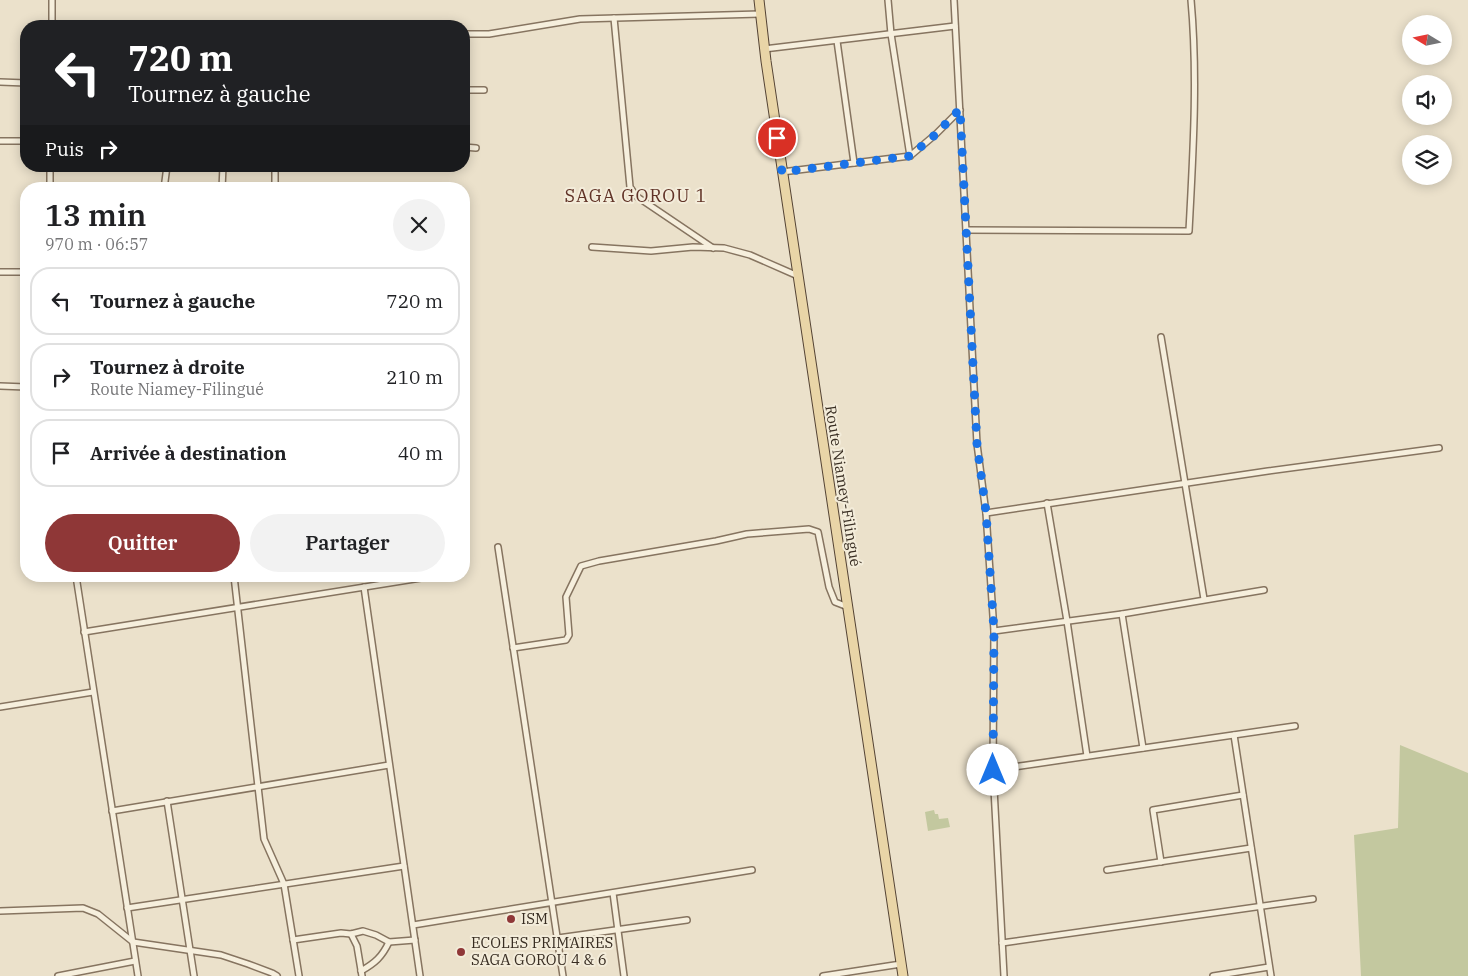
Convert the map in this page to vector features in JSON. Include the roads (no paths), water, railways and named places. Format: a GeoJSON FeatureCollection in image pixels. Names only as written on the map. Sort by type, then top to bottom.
{"type":"FeatureCollection","features":[{"type":"Feature","properties":{"kind":"main road","name":"Route Niamey-Filingué"},"geometry":{"type":"LineString","coordinates":[[759,0],[764,50],[903,976]]}},
{"type":"Feature","properties":{"kind":"street"},"geometry":{"type":"LineString","coordinates":[[52,0],[52,20]]}},
{"type":"Feature","properties":{"kind":"street"},"geometry":{"type":"LineString","coordinates":[[888,0],[891,34],[910,156]]}},
{"type":"Feature","properties":{"kind":"street"},"geometry":{"type":"LineString","coordinates":[[954,0],[977,444],[986,512],[994,631],[993,770],[1004,976]]}},
{"type":"Feature","properties":{"kind":"street"},"geometry":{"type":"LineString","coordinates":[[966,230],[1190,231],[1194,127],[1194,34],[1191,0]]}},
{"type":"Feature","properties":{"kind":"street"},"geometry":{"type":"LineString","coordinates":[[470,34],[489,34],[580,19],[760,14]]}},
{"type":"Feature","properties":{"kind":"street"},"geometry":{"type":"LineString","coordinates":[[614,18],[630,187],[636,196],[713,248]]}},
{"type":"Feature","properties":{"kind":"street"},"geometry":{"type":"LineString","coordinates":[[764,50],[956,26]]}},
{"type":"Feature","properties":{"kind":"street"},"geometry":{"type":"LineString","coordinates":[[837,40],[854,163]]}},
{"type":"Feature","properties":{"kind":"street"},"geometry":{"type":"LineString","coordinates":[[0,82],[20,83]]}},
{"type":"Feature","properties":{"kind":"street"},"geometry":{"type":"LineString","coordinates":[[470,90],[484,90]]}},
{"type":"Feature","properties":{"kind":"street"},"geometry":{"type":"LineString","coordinates":[[782,172],[910,156],[936,134],[960,109]]}},
{"type":"Feature","properties":{"kind":"street"},"geometry":{"type":"LineString","coordinates":[[0,141],[20,141]]}},
{"type":"Feature","properties":{"kind":"street"},"geometry":{"type":"LineString","coordinates":[[470,148],[476,148]]}},
{"type":"Feature","properties":{"kind":"street"},"geometry":{"type":"LineString","coordinates":[[592,247],[651,251],[693,247],[724,248],[750,255],[798,276]]}},
{"type":"Feature","properties":{"kind":"street"},"geometry":{"type":"LineString","coordinates":[[0,272],[20,272]]}},
{"type":"Feature","properties":{"kind":"street"},"geometry":{"type":"LineString","coordinates":[[1162,337],[1204,599]]}},
{"type":"Feature","properties":{"kind":"street"},"geometry":{"type":"LineString","coordinates":[[0,386],[20,387]]}},
{"type":"Feature","properties":{"kind":"street"},"geometry":{"type":"LineString","coordinates":[[986,512],[1439,448]]}},
{"type":"Feature","properties":{"kind":"street"},"geometry":{"type":"LineString","coordinates":[[1047,503],[1087,756]]}},
{"type":"Feature","properties":{"kind":"street"},"geometry":{"type":"LineString","coordinates":[[513,648],[566,640],[569,634],[566,596],[575,582],[581,566],[599,561],[747,534],[809,529],[818,532],[829,587],[835,602],[848,607]]}},
{"type":"Feature","properties":{"kind":"street"},"geometry":{"type":"LineString","coordinates":[[498,547],[564,976]]}},
{"type":"Feature","properties":{"kind":"street"},"geometry":{"type":"LineString","coordinates":[[77,582],[138,976]]}},
{"type":"Feature","properties":{"kind":"street"},"geometry":{"type":"LineString","coordinates":[[235,582],[264,839],[284,884],[299,976]]}},
{"type":"Feature","properties":{"kind":"street"},"geometry":{"type":"LineString","coordinates":[[84,632],[396,582]]}},
{"type":"Feature","properties":{"kind":"street"},"geometry":{"type":"LineString","coordinates":[[364,587],[420,976]]}},
{"type":"Feature","properties":{"kind":"street"},"geometry":{"type":"LineString","coordinates":[[994,631],[1122,614],[1264,590]]}},
{"type":"Feature","properties":{"kind":"street"},"geometry":{"type":"LineString","coordinates":[[1122,614],[1143,748]]}},
{"type":"Feature","properties":{"kind":"street"},"geometry":{"type":"LineString","coordinates":[[0,707],[93,692]]}},
{"type":"Feature","properties":{"kind":"street"},"geometry":{"type":"LineString","coordinates":[[993,770],[1295,726]]}},
{"type":"Feature","properties":{"kind":"street"},"geometry":{"type":"LineString","coordinates":[[1234,735],[1270,976]]}},
{"type":"Feature","properties":{"kind":"street"},"geometry":{"type":"LineString","coordinates":[[112,811],[389,764]]}},
{"type":"Feature","properties":{"kind":"street"},"geometry":{"type":"LineString","coordinates":[[1161,862],[1153,810],[1243,795]]}},
{"type":"Feature","properties":{"kind":"street"},"geometry":{"type":"LineString","coordinates":[[167,801],[194,976]]}},
{"type":"Feature","properties":{"kind":"street"},"geometry":{"type":"LineString","coordinates":[[1107,870],[1251,848]]}},
{"type":"Feature","properties":{"kind":"street"},"geometry":{"type":"LineString","coordinates":[[127,908],[404,866]]}},
{"type":"Feature","properties":{"kind":"street"},"geometry":{"type":"LineString","coordinates":[[413,925],[752,870]]}},
{"type":"Feature","properties":{"kind":"street"},"geometry":{"type":"LineString","coordinates":[[613,893],[624,976]]}},
{"type":"Feature","properties":{"kind":"street"},"geometry":{"type":"LineString","coordinates":[[1002,943],[1313,899]]}},
{"type":"Feature","properties":{"kind":"street"},"geometry":{"type":"LineString","coordinates":[[0,911],[83,908],[98,914],[133,942],[190,952],[221,955],[277,976]]}},
{"type":"Feature","properties":{"kind":"street"},"geometry":{"type":"LineString","coordinates":[[558,938],[687,920]]}},
{"type":"Feature","properties":{"kind":"street"},"geometry":{"type":"LineString","coordinates":[[293,940],[363,931],[389,942],[415,940]]}},
{"type":"Feature","properties":{"kind":"street"},"geometry":{"type":"LineString","coordinates":[[351,934],[357,946],[361,973],[383,954],[389,942]]}},
{"type":"Feature","properties":{"kind":"street"},"geometry":{"type":"LineString","coordinates":[[58,976],[136,961]]}},
{"type":"Feature","properties":{"kind":"street"},"geometry":{"type":"LineString","coordinates":[[823,976],[902,964]]}},
{"type":"Feature","properties":{"kind":"street"},"geometry":{"type":"LineString","coordinates":[[1213,976],[1269,967]]}},
{"type":"Feature","properties":{"kind":"place","name":"ISM"},"geometry":{"type":"Point","coordinates":[511,919]}},
{"type":"Feature","properties":{"kind":"place","name":"ECOLES PRIMAIRES SAGA GOROU 4 & 6"},"geometry":{"type":"Point","coordinates":[461,952]}},
{"type":"Feature","properties":{"kind":"district","name":"SAGA GOROU 1"},"geometry":{"type":"Point","coordinates":[636,196]}}]}
